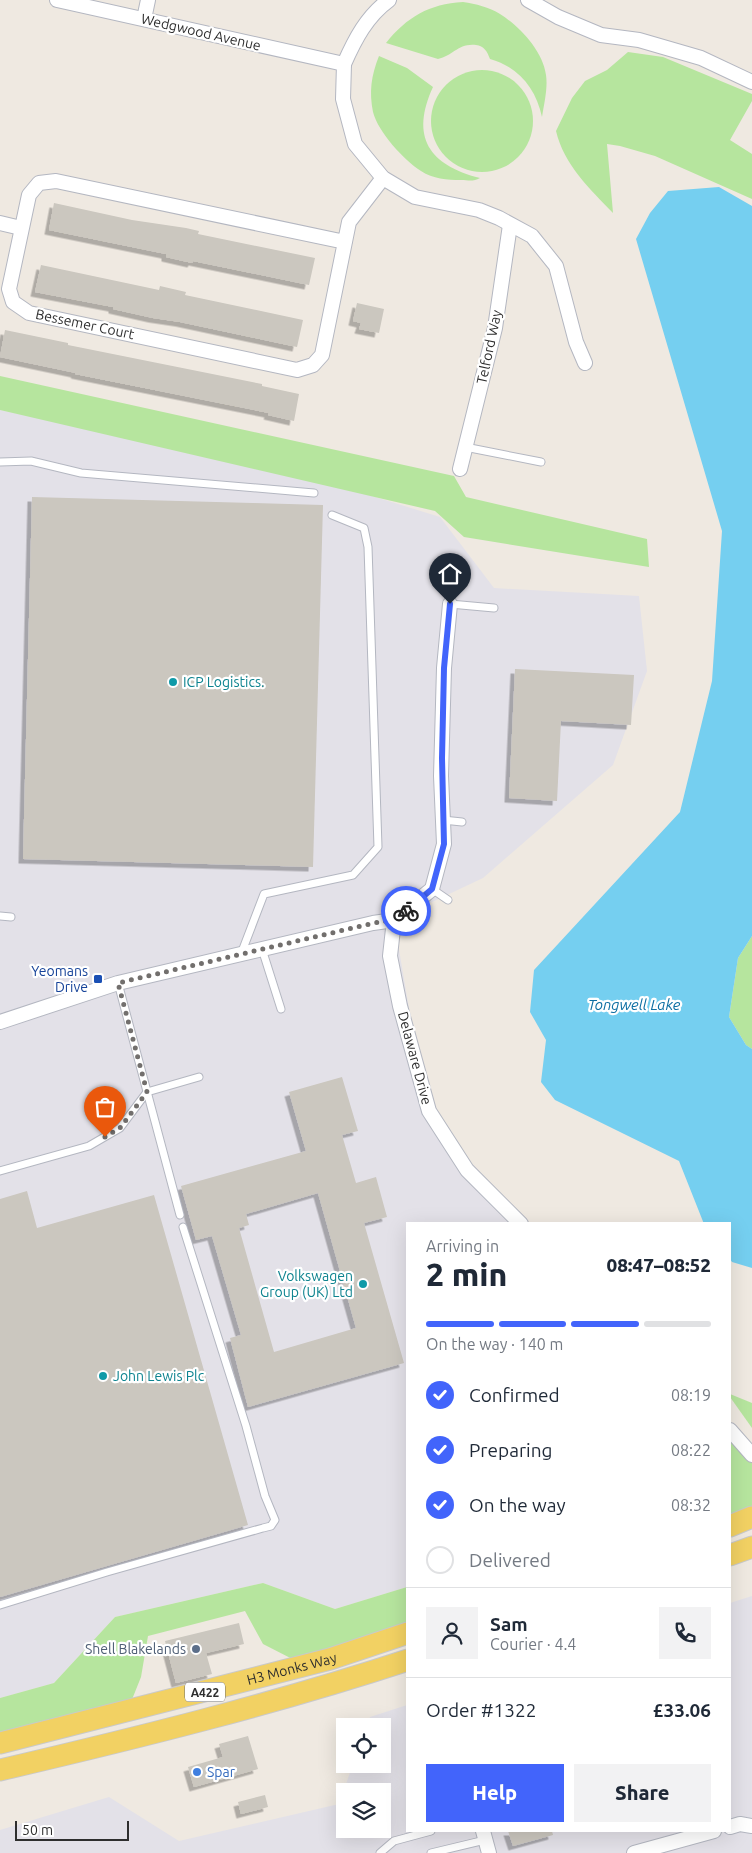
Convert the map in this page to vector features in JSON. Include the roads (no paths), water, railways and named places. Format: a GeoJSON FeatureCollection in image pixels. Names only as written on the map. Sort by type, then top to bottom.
{"type":"FeatureCollection","features":[{"type":"Feature","properties":{"kind":"main road"},"geometry":{"type":"LineString","coordinates":[[731,1526],[752,1517]]}},
{"type":"Feature","properties":{"kind":"main road"},"geometry":{"type":"LineString","coordinates":[[731,1555],[752,1547]]}},
{"type":"Feature","properties":{"kind":"main road","name":"H3 Monks Way"},"geometry":{"type":"LineString","coordinates":[[0,1743],[322,1661],[406,1634]]}},
{"type":"Feature","properties":{"kind":"main road","name":"H3 Monks Way"},"geometry":{"type":"LineString","coordinates":[[0,1770],[112,1744],[342,1682],[406,1661]]}},
{"type":"Feature","properties":{"kind":"street","name":"Wedgwood Avenue"},"geometry":{"type":"LineString","coordinates":[[57,0],[104,5],[144,20],[344,64]]}},
{"type":"Feature","properties":{"kind":"street"},"geometry":{"type":"LineString","coordinates":[[144,20],[148,0]]}},
{"type":"Feature","properties":{"kind":"street"},"geometry":{"type":"LineString","coordinates":[[389,0],[377,8],[355,39],[344,64],[342,99],[355,144],[383,178],[415,197],[478,210],[499,218],[532,236],[556,266],[576,342],[585,363]]}},
{"type":"Feature","properties":{"kind":"street"},"geometry":{"type":"LineString","coordinates":[[528,0],[558,18],[601,35],[639,40],[702,58],[752,82]]}},
{"type":"Feature","properties":{"kind":"street","name":"Bessemer Court"},"geometry":{"type":"LineString","coordinates":[[345,242],[56,182],[39,183],[29,195],[9,289],[13,302],[29,313],[297,370],[313,365],[322,354],[345,242],[349,222],[383,178]]}},
{"type":"Feature","properties":{"kind":"street"},"geometry":{"type":"LineString","coordinates":[[0,223],[21,228]]}},
{"type":"Feature","properties":{"kind":"street","name":"Telford Way"},"geometry":{"type":"LineString","coordinates":[[460,469],[495,328],[510,225]]}},
{"type":"Feature","properties":{"kind":"street"},"geometry":{"type":"LineString","coordinates":[[0,1022],[118,983],[394,920],[432,889],[444,844],[441,776],[444,668],[450,604]]}},
{"type":"Feature","properties":{"kind":"street","name":"Delaware Drive"},"geometry":{"type":"LineString","coordinates":[[394,920],[390,956],[400,1006],[429,1111],[467,1170],[519,1222]]}},
{"type":"Feature","properties":{"kind":"street"},"geometry":{"type":"LineString","coordinates":[[731,1431],[752,1455]]}},
{"type":"Feature","properties":{"kind":"street"},"geometry":{"type":"LineString","coordinates":[[731,1827],[740,1824],[752,1826]]}},
{"type":"Feature","properties":{"kind":"street"},"geometry":{"type":"LineString","coordinates":[[634,1853],[710,1832]]}},
{"type":"Feature","properties":{"kind":"lane"},"geometry":{"type":"LineString","coordinates":[[465,447],[541,462]]}},
{"type":"Feature","properties":{"kind":"lane"},"geometry":{"type":"LineString","coordinates":[[0,462],[31,461],[81,473],[314,493]]}},
{"type":"Feature","properties":{"kind":"lane"},"geometry":{"type":"LineString","coordinates":[[241,954],[264,894],[352,875],[378,847],[368,547],[364,528],[332,515]]}},
{"type":"Feature","properties":{"kind":"lane"},"geometry":{"type":"LineString","coordinates":[[450,604],[494,608]]}},
{"type":"Feature","properties":{"kind":"lane"},"geometry":{"type":"LineString","coordinates":[[443,820],[462,822]]}},
{"type":"Feature","properties":{"kind":"lane"},"geometry":{"type":"LineString","coordinates":[[432,889],[448,900]]}},
{"type":"Feature","properties":{"kind":"lane"},"geometry":{"type":"LineString","coordinates":[[0,916],[11,917]]}},
{"type":"Feature","properties":{"kind":"lane"},"geometry":{"type":"LineString","coordinates":[[262,949],[281,1009]]}},
{"type":"Feature","properties":{"kind":"lane"},"geometry":{"type":"LineString","coordinates":[[118,983],[180,1215]]}},
{"type":"Feature","properties":{"kind":"lane"},"geometry":{"type":"LineString","coordinates":[[0,1171],[89,1146],[120,1128],[147,1092],[199,1077]]}},
{"type":"Feature","properties":{"kind":"lane"},"geometry":{"type":"LineString","coordinates":[[0,1605],[107,1572],[272,1526],[275,1520],[265,1496],[246,1426],[183,1227]]}},
{"type":"Feature","properties":{"kind":"lane"},"geometry":{"type":"LineString","coordinates":[[380,1853],[394,1841],[427,1832]]}},
{"type":"Feature","properties":{"kind":"lane"},"geometry":{"type":"LineString","coordinates":[[435,1853],[486,1841]]}},
{"type":"Feature","properties":{"kind":"water","name":"Tongwell Lake"},"geometry":{"type":"Polygon","coordinates":[[[719,187],[752,206],[752,936],[738,958],[729,1017],[746,1045],[752,1049],[752,1268],[731,1260],[731,1222],[703,1222],[679,1161],[555,1100],[541,1082],[546,1040],[530,1012],[534,970],[680,812],[712,681],[722,531],[636,239],[650,213],[668,191],[719,187]]]}},
{"type":"Feature","properties":{"kind":"place","name":"ICP Logistics."},"geometry":{"type":"Point","coordinates":[173,682]}},
{"type":"Feature","properties":{"kind":"place","name":"Yeomans Drive"},"geometry":{"type":"Point","coordinates":[98,979]}},
{"type":"Feature","properties":{"kind":"place","name":"Volkswagen Group (UK) Ltd"},"geometry":{"type":"Point","coordinates":[363,1284]}},
{"type":"Feature","properties":{"kind":"place","name":"John Lewis Plc"},"geometry":{"type":"Point","coordinates":[103,1376]}},
{"type":"Feature","properties":{"kind":"place","name":"Shell Blakelands"},"geometry":{"type":"Point","coordinates":[196,1649]}},
{"type":"Feature","properties":{"kind":"place","name":"Spar"},"geometry":{"type":"Point","coordinates":[197,1772]}}]}
